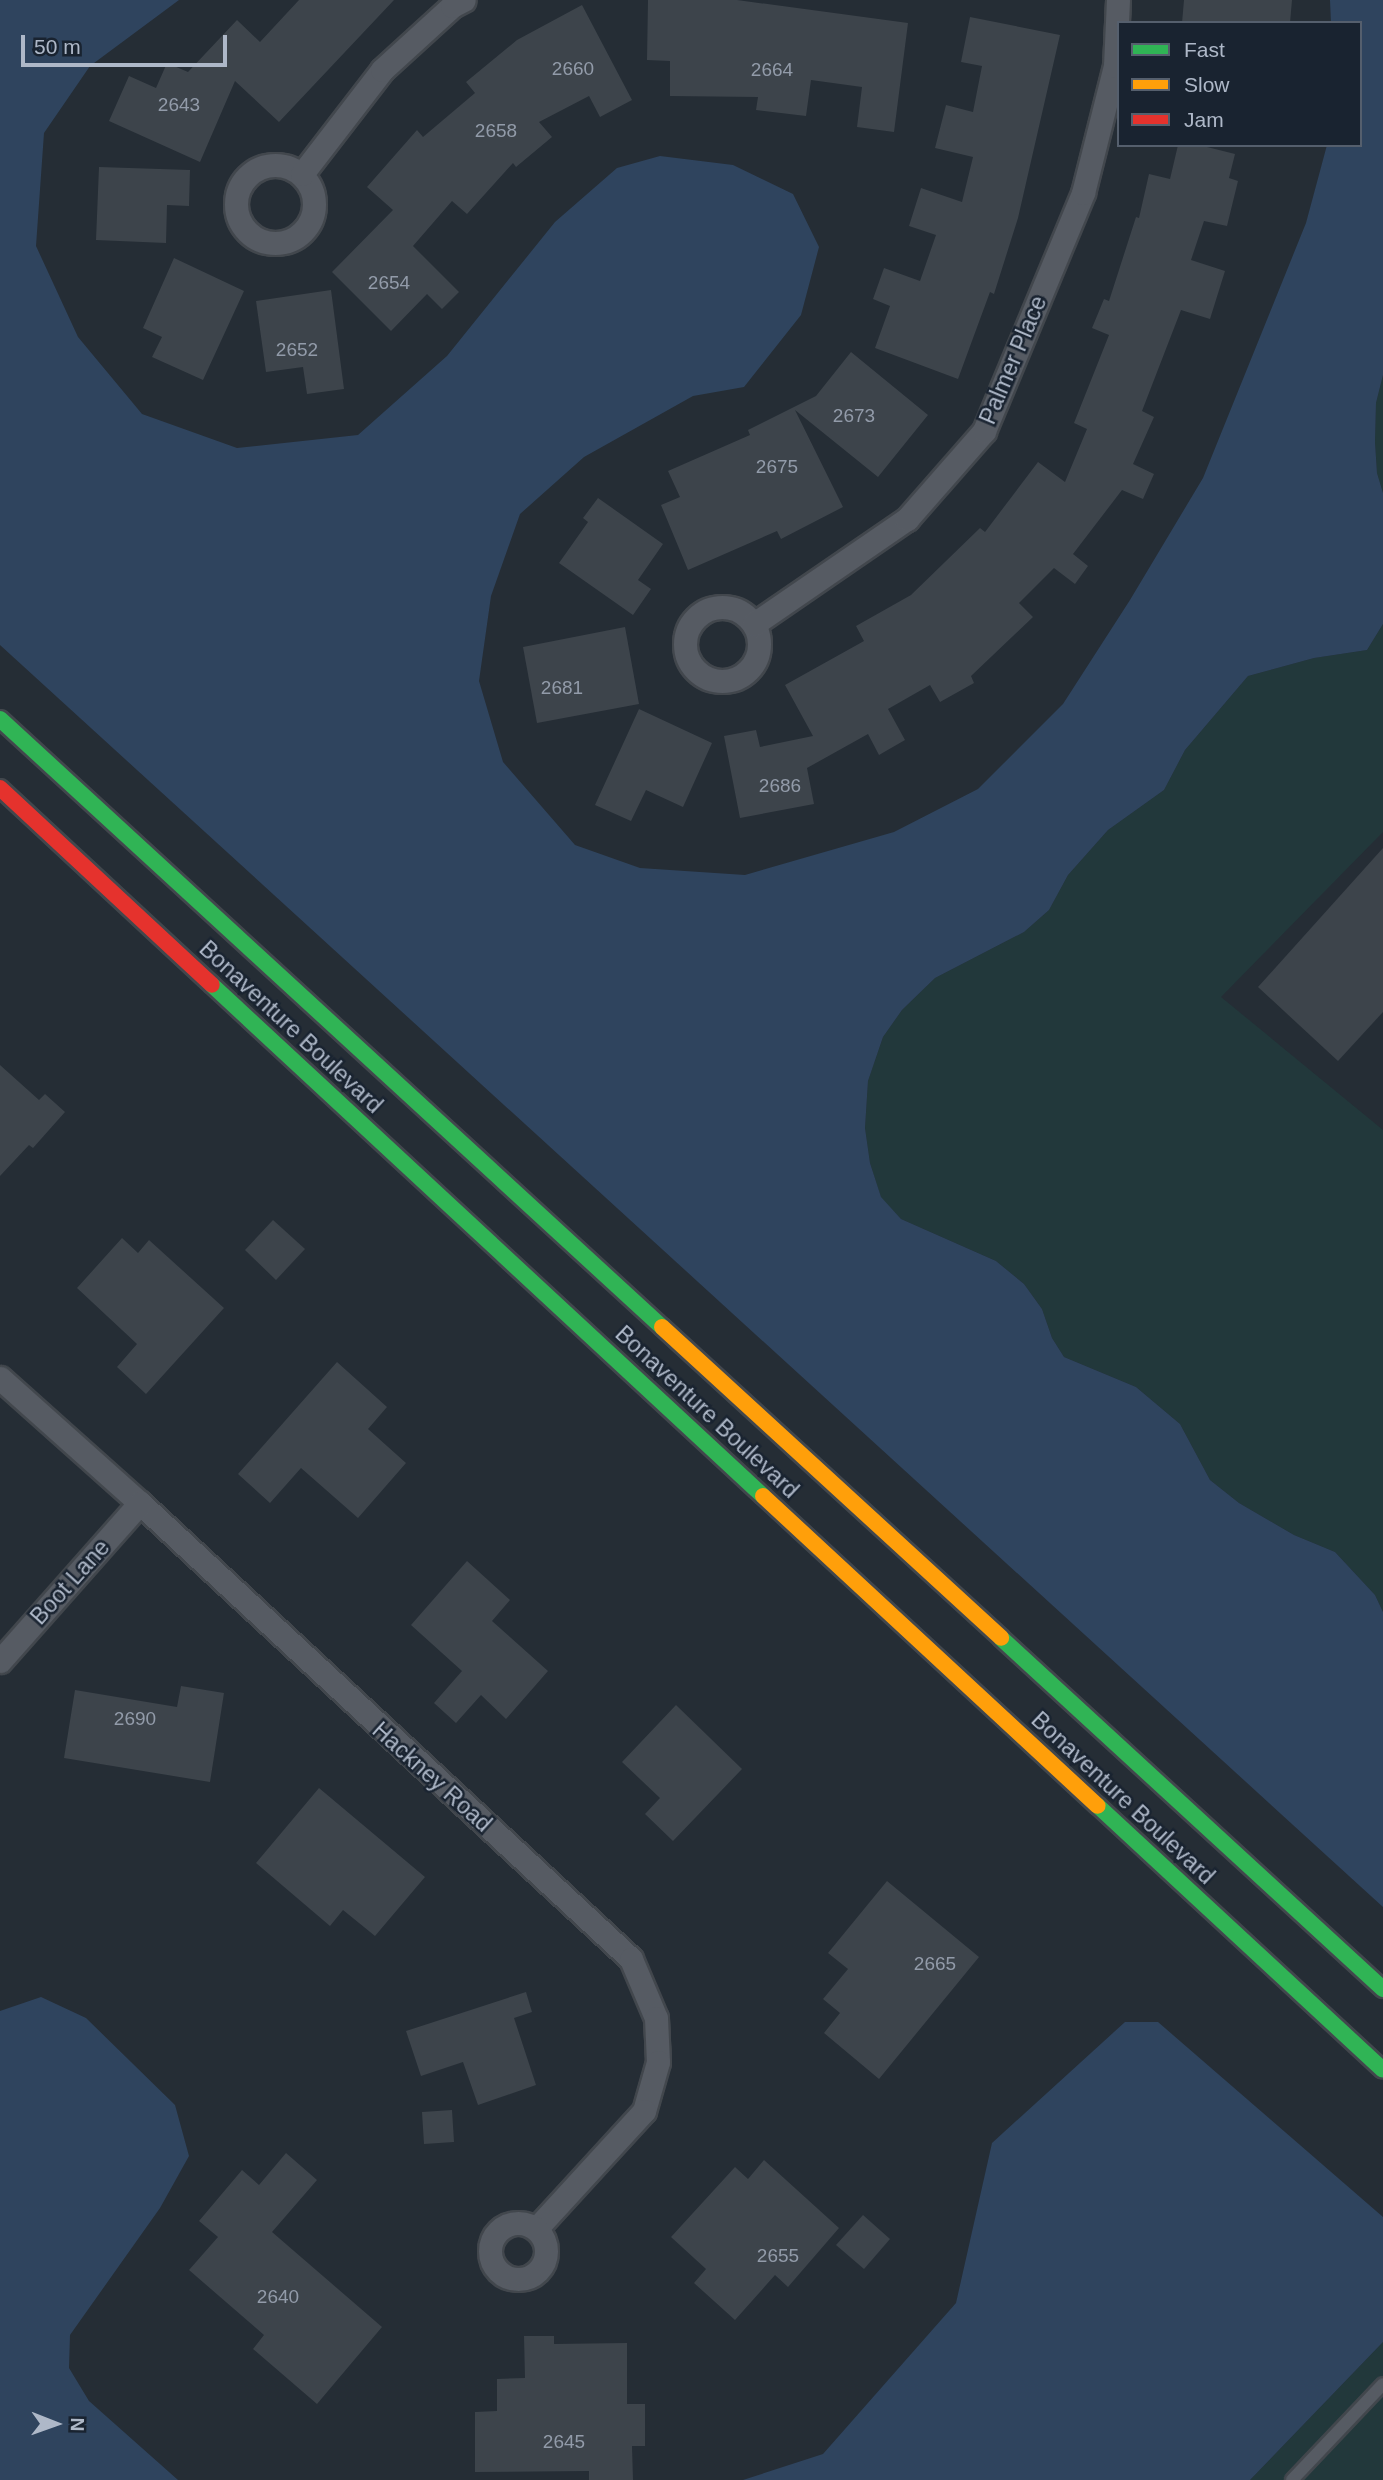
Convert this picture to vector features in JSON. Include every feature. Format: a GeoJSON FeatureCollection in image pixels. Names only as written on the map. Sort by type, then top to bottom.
{"type":"FeatureCollection","features":[{"type":"Feature","properties":{"kind":"main road","name":"Bonaventure Boulevard"},"geometry":{"type":"LineString","coordinates":[[0,719],[1383,1989]]}},
{"type":"Feature","properties":{"kind":"main road","name":"Bonaventure Boulevard"},"geometry":{"type":"LineString","coordinates":[[0,788],[1383,2070]]}},
{"type":"Feature","properties":{"kind":"street"},"geometry":{"type":"LineString","coordinates":[[302,174],[382,70],[452,6],[464,0]]}},
{"type":"Feature","properties":{"kind":"street","name":"Palmer Place"},"geometry":{"type":"LineString","coordinates":[[1117,21],[1118,0]]}},
{"type":"Feature","properties":{"kind":"street","name":"Palmer Place"},"geometry":{"type":"LineString","coordinates":[[754,624],[907,519],[984,431],[1083,193],[1115,66],[1117,22]]}},
{"type":"Feature","properties":{"kind":"street","name":"Hackney Road"},"geometry":{"type":"LineString","coordinates":[[0,1378],[140,1503],[353,1704],[631,1959],[656,2018],[658,2062],[643,2111],[536,2229]]}},
{"type":"Feature","properties":{"kind":"street","name":"Boot Lane"},"geometry":{"type":"LineString","coordinates":[[0,1661],[140,1503]]}},
{"type":"Feature","properties":{"kind":"lane"},"geometry":{"type":"LineString","coordinates":[[1292,2480],[1383,2384]]}},
{"type":"Feature","properties":{"kind":"lane"},"geometry":{"type":"LineString","coordinates":[[1372,2396],[1383,2404]]}},
{"type":"Feature","properties":{"kind":"green space"},"geometry":{"type":"Polygon","coordinates":[[[1383,375],[1383,493],[1377,473],[1375,442],[1376,403],[1383,375]]]}},
{"type":"Feature","properties":{"kind":"green space"},"geometry":{"type":"Polygon","coordinates":[[[1383,624],[1383,832],[1221,997],[1383,1130],[1383,1612],[1375,1595],[1335,1552],[1294,1535],[1239,1503],[1210,1480],[1180,1424],[1136,1387],[1064,1357],[1052,1338],[1042,1309],[1024,1284],[996,1261],[901,1219],[881,1198],[870,1163],[865,1128],[868,1081],[883,1037],[902,1010],[935,978],[1024,932],[1049,910],[1068,875],[1108,830],[1164,790],[1185,750],[1248,676],[1314,658],[1367,650],[1383,624]]]}},
{"type":"Feature","properties":{"kind":"green space"},"geometry":{"type":"Polygon","coordinates":[[[1383,2342],[1383,2480],[1250,2480],[1383,2342]]]}},
{"type":"Feature","properties":{"kind":"water"},"geometry":{"type":"Polygon","coordinates":[[[0,0],[179,0],[90,66],[44,133],[36,246],[78,337],[142,414],[237,448],[358,435],[447,356],[555,222],[617,168],[660,156],[733,165],[793,194],[819,247],[801,315],[744,387],[693,396],[584,457],[520,514],[491,596],[479,681],[503,762],[575,845],[640,868],[745,875],[894,832],[978,789],[1063,704],[1130,600],[1203,478],[1306,223],[1326,147],[1362,147],[1362,21],[1331,21],[1330,0],[1383,0],[1383,375],[1376,403],[1375,442],[1377,473],[1383,493],[1383,624],[1367,650],[1314,658],[1248,676],[1185,750],[1164,790],[1108,830],[1068,875],[1049,910],[1024,932],[935,978],[902,1010],[883,1037],[868,1081],[865,1128],[870,1163],[881,1197],[901,1219],[996,1261],[1024,1284],[1042,1309],[1052,1338],[1064,1357],[1136,1387],[1180,1424],[1210,1480],[1239,1503],[1294,1535],[1335,1552],[1375,1595],[1383,1612],[1383,1907],[0,645],[0,0]]]}},
{"type":"Feature","properties":{"kind":"water"},"geometry":{"type":"Polygon","coordinates":[[[41,1997],[86,2018],[175,2105],[189,2156],[160,2208],[70,2335],[69,2368],[89,2401],[178,2480],[0,2480],[0,2011],[41,1997]]]}},
{"type":"Feature","properties":{"kind":"water"},"geometry":{"type":"Polygon","coordinates":[[[1125,2022],[1158,2022],[1383,2217],[1383,2342],[1250,2480],[743,2480],[823,2454],[956,2303],[992,2143],[1125,2022]]]}},
{"type":"Feature","properties":{"kind":"building"},"geometry":{"type":"Polygon","coordinates":[[[299,0],[394,0],[279,122],[235,81],[200,162],[109,121],[129,76],[156,88],[167,63],[188,72],[237,20],[260,42],[299,0]]]}},
{"type":"Feature","properties":{"kind":"building"},"geometry":{"type":"Polygon","coordinates":[[[648,0],[737,0],[908,23],[894,132],[857,127],[862,87],[811,80],[806,116],[756,110],[758,97],[670,96],[670,61],[647,60],[648,0]]]}},
{"type":"Feature","properties":{"kind":"building"},"geometry":{"type":"Polygon","coordinates":[[[1184,0],[1292,0],[1290,21],[1182,21],[1184,0]]]}},
{"type":"Feature","properties":{"kind":"building"},"geometry":{"type":"Polygon","coordinates":[[[582,5],[632,100],[600,117],[589,96],[539,122],[552,137],[516,167],[513,163],[467,214],[452,201],[413,246],[459,292],[442,309],[427,294],[391,331],[332,272],[393,210],[367,187],[417,130],[423,137],[475,93],[466,82],[517,40],[582,5]]]}},
{"type":"Feature","properties":{"kind":"building"},"geometry":{"type":"Polygon","coordinates":[[[970,17],[1060,35],[1018,218],[994,294],[990,292],[958,379],[875,348],[890,306],[873,299],[884,268],[920,281],[936,235],[909,226],[921,188],[962,202],[973,157],[935,148],[946,105],[973,112],[982,66],[961,62],[970,17]]]}},
{"type":"Feature","properties":{"kind":"building"},"geometry":{"type":"Polygon","coordinates":[[[1178,147],[1207,147],[1235,154],[1229,178],[1238,181],[1227,226],[1204,221],[1191,260],[1225,271],[1210,319],[1181,310],[1142,411],[1154,417],[1133,464],[1154,474],[1143,499],[1122,490],[1073,554],[1088,566],[1075,584],[1054,568],[1019,603],[1033,617],[971,676],[974,683],[940,702],[930,685],[888,709],[905,740],[879,755],[868,734],[807,768],[814,804],[740,818],[724,736],[756,730],[760,747],[813,736],[785,685],[864,641],[856,626],[911,595],[980,528],[985,532],[1038,462],[1065,482],[1087,429],[1074,423],[1109,335],[1092,328],[1104,299],[1109,301],[1136,217],[1139,218],[1149,174],[1170,179],[1178,147]]]}},
{"type":"Feature","properties":{"kind":"building"},"geometry":{"type":"Polygon","coordinates":[[[99,167],[190,170],[189,206],[167,205],[166,243],[96,240],[99,167]]]}},
{"type":"Feature","properties":{"kind":"building"},"geometry":{"type":"Polygon","coordinates":[[[174,258],[244,291],[203,380],[152,357],[162,337],[143,328],[174,258]]]}},
{"type":"Feature","properties":{"kind":"building"},"geometry":{"type":"Polygon","coordinates":[[[331,290],[344,389],[307,394],[303,367],[266,372],[256,301],[331,290]]]}},
{"type":"Feature","properties":{"kind":"building"},"geometry":{"type":"Polygon","coordinates":[[[851,352],[928,415],[878,477],[795,410],[843,507],[781,539],[777,531],[688,570],[661,505],[680,497],[668,471],[750,435],[748,430],[816,396],[851,352]]]}},
{"type":"Feature","properties":{"kind":"building"},"geometry":{"type":"Polygon","coordinates":[[[598,498],[663,544],[638,580],[651,589],[633,615],[559,563],[588,522],[583,518],[598,498]]]}},
{"type":"Feature","properties":{"kind":"building"},"geometry":{"type":"Polygon","coordinates":[[[625,627],[639,704],[537,723],[523,647],[625,627]]]}},
{"type":"Feature","properties":{"kind":"building"},"geometry":{"type":"Polygon","coordinates":[[[639,709],[712,743],[683,807],[646,790],[631,821],[595,805],[639,709]]]}},
{"type":"Feature","properties":{"kind":"building"},"geometry":{"type":"Polygon","coordinates":[[[1383,848],[1383,1012],[1338,1061],[1258,987],[1383,848]]]}},
{"type":"Feature","properties":{"kind":"building"},"geometry":{"type":"Polygon","coordinates":[[[0,1065],[39,1100],[45,1094],[65,1112],[33,1148],[29,1145],[0,1176],[0,1065]]]}},
{"type":"Feature","properties":{"kind":"building"},"geometry":{"type":"Polygon","coordinates":[[[273,1220],[305,1249],[276,1280],[245,1250],[273,1220]]]}},
{"type":"Feature","properties":{"kind":"building"},"geometry":{"type":"Polygon","coordinates":[[[122,1238],[138,1253],[149,1240],[224,1308],[146,1394],[117,1367],[137,1344],[77,1288],[122,1238]]]}},
{"type":"Feature","properties":{"kind":"building"},"geometry":{"type":"Polygon","coordinates":[[[337,1362],[387,1407],[368,1429],[406,1463],[358,1518],[301,1468],[270,1503],[238,1474],[337,1362]]]}},
{"type":"Feature","properties":{"kind":"building"},"geometry":{"type":"Polygon","coordinates":[[[467,1561],[510,1600],[492,1621],[548,1671],[506,1719],[481,1695],[456,1723],[434,1703],[462,1671],[411,1625],[467,1561]]]}},
{"type":"Feature","properties":{"kind":"building"},"geometry":{"type":"Polygon","coordinates":[[[181,1686],[224,1693],[210,1782],[64,1758],[75,1690],[177,1707],[181,1686]]]}},
{"type":"Feature","properties":{"kind":"building"},"geometry":{"type":"Polygon","coordinates":[[[676,1705],[742,1769],[673,1841],[645,1814],[660,1798],[622,1762],[676,1705]]]}},
{"type":"Feature","properties":{"kind":"building"},"geometry":{"type":"Polygon","coordinates":[[[319,1788],[425,1877],[375,1936],[343,1910],[330,1926],[256,1863],[319,1788]]]}},
{"type":"Feature","properties":{"kind":"building"},"geometry":{"type":"Polygon","coordinates":[[[887,1881],[979,1957],[879,2079],[824,2033],[840,2013],[823,1999],[848,1969],[828,1953],[887,1881]]]}},
{"type":"Feature","properties":{"kind":"building"},"geometry":{"type":"Polygon","coordinates":[[[526,1992],[532,2012],[514,2018],[536,2085],[478,2105],[463,2062],[421,2076],[406,2031],[526,1992]]]}},
{"type":"Feature","properties":{"kind":"building"},"geometry":{"type":"Polygon","coordinates":[[[452,2110],[454,2142],[424,2144],[422,2112],[452,2110]]]}},
{"type":"Feature","properties":{"kind":"building"},"geometry":{"type":"Polygon","coordinates":[[[286,2153],[317,2180],[272,2232],[382,2327],[317,2404],[253,2349],[264,2335],[189,2270],[218,2237],[199,2221],[242,2170],[259,2185],[286,2153]]]}},
{"type":"Feature","properties":{"kind":"building"},"geometry":{"type":"Polygon","coordinates":[[[764,2160],[839,2228],[788,2287],[775,2275],[735,2320],[694,2283],[706,2269],[671,2237],[735,2167],[748,2179],[764,2160]]]}},
{"type":"Feature","properties":{"kind":"building"},"geometry":{"type":"Polygon","coordinates":[[[863,2215],[890,2239],[864,2269],[836,2245],[863,2215]]]}},
{"type":"Feature","properties":{"kind":"building"},"geometry":{"type":"Polygon","coordinates":[[[524,2336],[554,2336],[554,2344],[627,2343],[627,2404],[645,2404],[645,2446],[632,2446],[633,2480],[589,2480],[589,2471],[475,2472],[475,2412],[497,2411],[497,2379],[525,2378],[524,2336]]]}},
{"type":"Feature","properties":{"kind":"traffic: fast"},"geometry":{"type":"LineString","coordinates":[[0,719],[662,1327]]}},
{"type":"Feature","properties":{"kind":"traffic: fast"},"geometry":{"type":"LineString","coordinates":[[212,985],[763,1496]]}},
{"type":"Feature","properties":{"kind":"traffic: fast"},"geometry":{"type":"LineString","coordinates":[[1001,1638],[1383,1989]]}},
{"type":"Feature","properties":{"kind":"traffic: fast"},"geometry":{"type":"LineString","coordinates":[[1098,1806],[1383,2070]]}},
{"type":"Feature","properties":{"kind":"traffic: slow"},"geometry":{"type":"LineString","coordinates":[[662,1327],[1001,1638]]}},
{"type":"Feature","properties":{"kind":"traffic: slow"},"geometry":{"type":"LineString","coordinates":[[763,1496],[1098,1806]]}},
{"type":"Feature","properties":{"kind":"traffic: jam"},"geometry":{"type":"LineString","coordinates":[[0,788],[212,985]]}}]}
